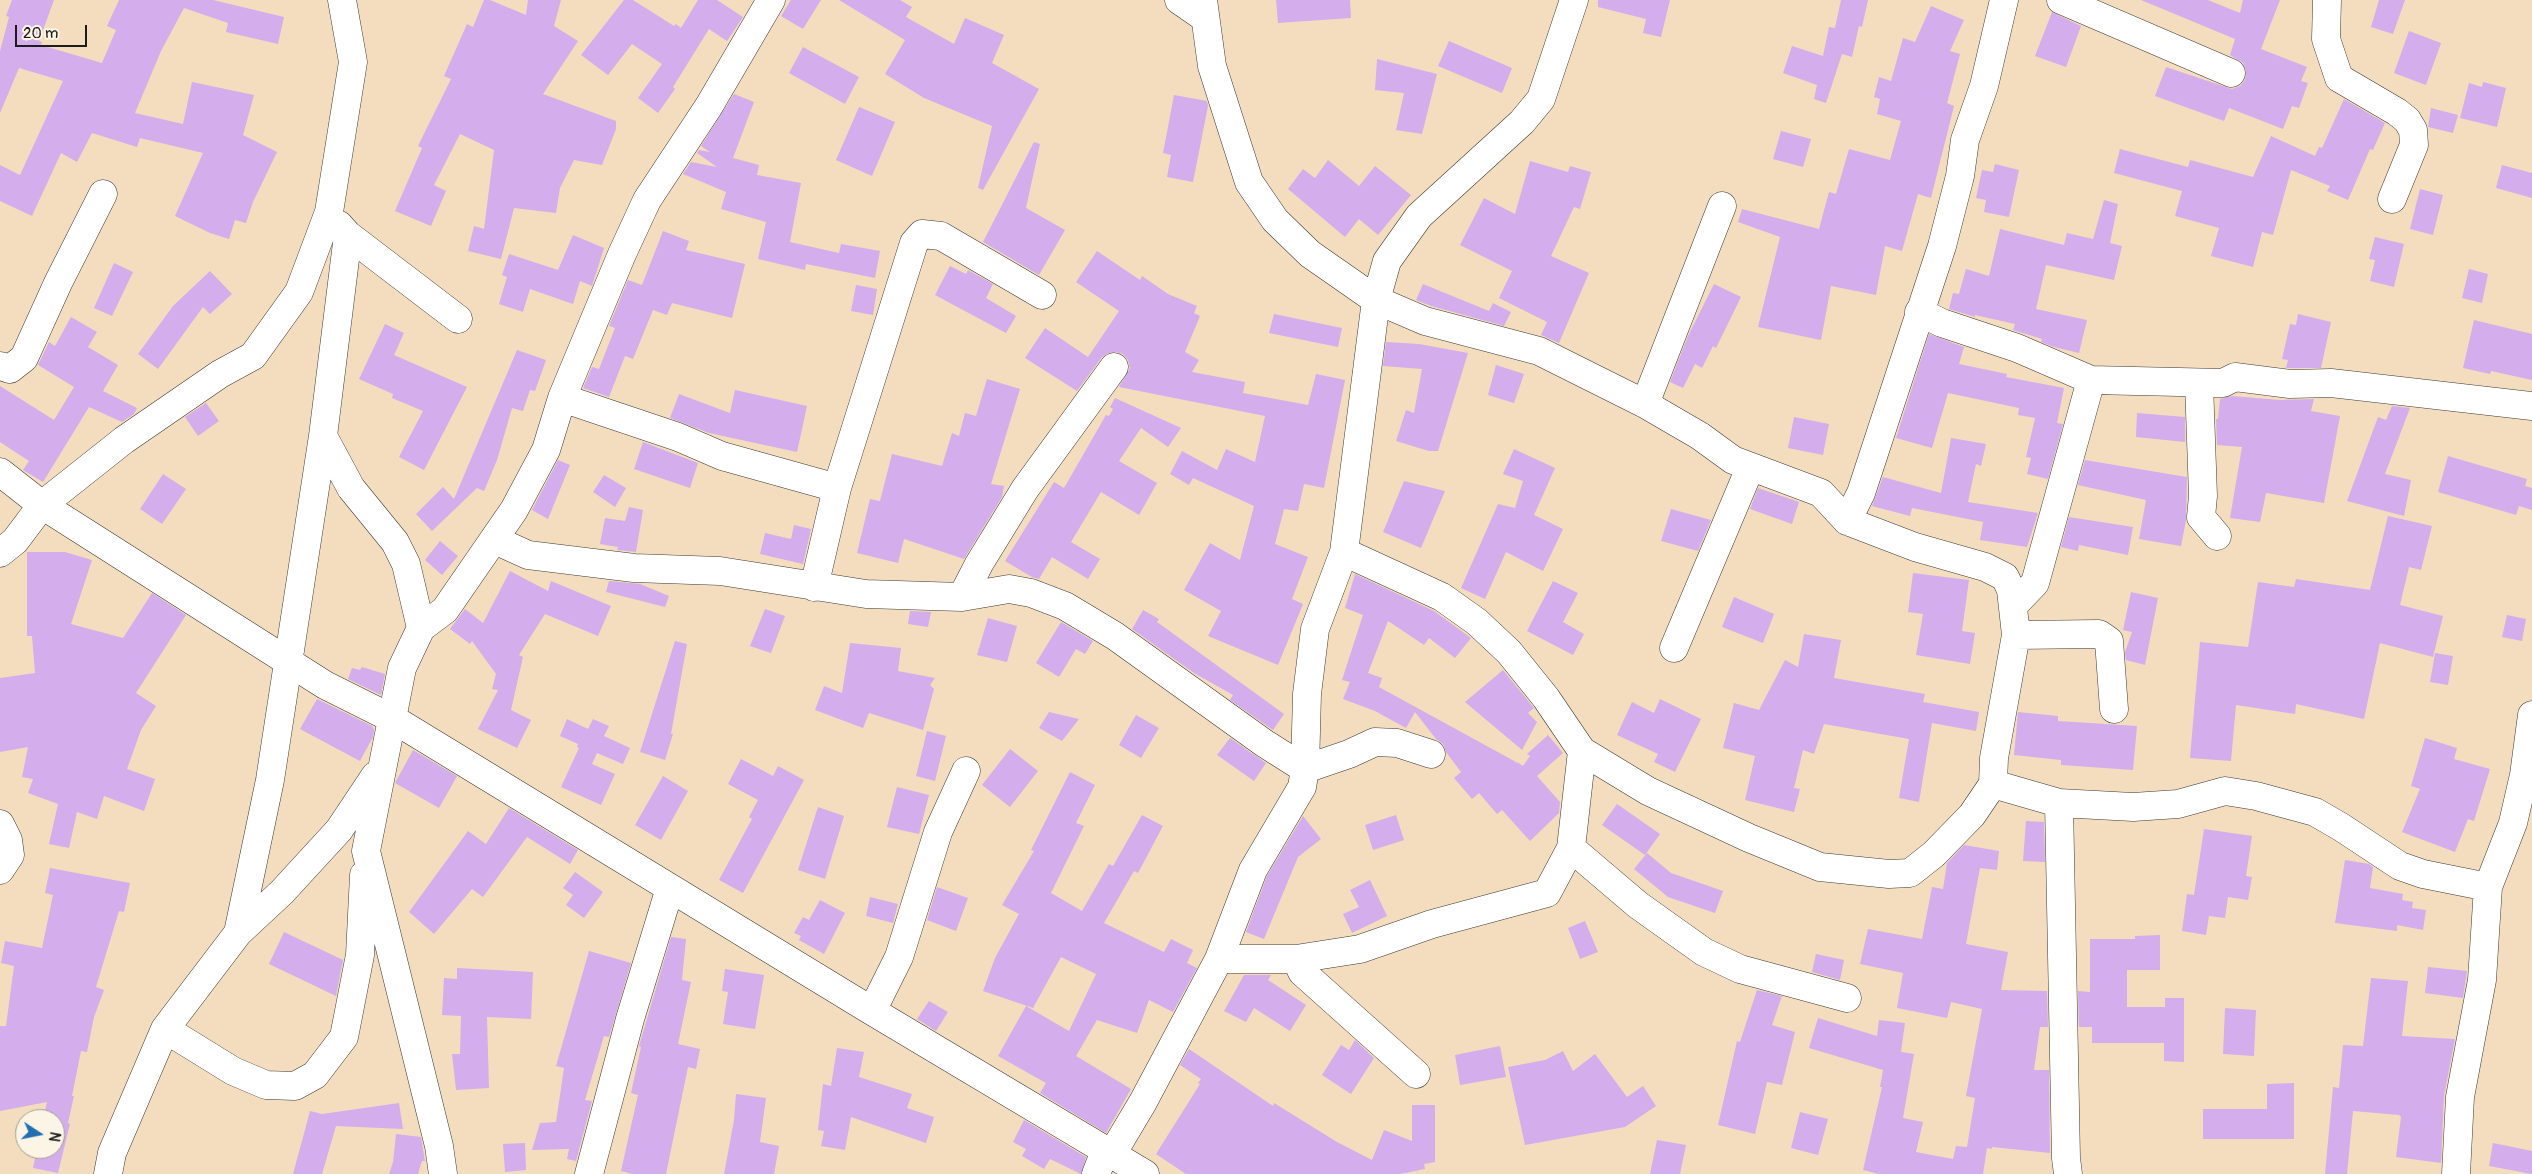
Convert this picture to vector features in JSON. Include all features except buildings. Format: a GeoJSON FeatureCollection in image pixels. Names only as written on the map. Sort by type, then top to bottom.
{"type":"FeatureCollection","features":[{"type":"Feature","properties":{"kind":"street"},"geometry":{"type":"LineString","coordinates":[[0,554],[15,541],[42,505],[124,440],[220,374],[253,356],[299,292],[329,212],[353,62],[342,0]]}},
{"type":"Feature","properties":{"kind":"street"},"geometry":{"type":"LineString","coordinates":[[165,1029],[233,1071],[266,1085],[295,1086],[315,1075],[344,1037],[360,955],[366,850],[402,668],[421,628],[446,610],[514,510],[546,450],[562,398],[622,254],[648,200],[709,106],[771,0]]}},
{"type":"Feature","properties":{"kind":"street"},"geometry":{"type":"LineString","coordinates":[[1179,0],[1204,9],[1212,66],[1249,182],[1275,220],[1310,254],[1376,300],[1425,321],[1539,351],[1645,404],[1700,436],[1733,460],[1750,468],[1821,493],[1847,520],[1915,547],[1985,567],[2005,577],[2011,590],[2016,636],[1994,758],[1993,784],[1972,815],[1934,854],[1910,873],[1861,872],[1820,866],[1749,838],[1648,791],[1582,751],[1546,698],[1509,652],[1478,622],[1442,597],[1344,552]]}},
{"type":"Feature","properties":{"kind":"street"},"geometry":{"type":"LineString","coordinates":[[1104,1160],[1143,1102],[1219,959],[1253,870],[1302,787],[1305,769],[1307,694],[1315,629],[1344,552],[1376,300],[1387,261],[1419,216],[1522,122],[1541,99],[1574,0]]}},
{"type":"Feature","properties":{"kind":"street"},"geometry":{"type":"LineString","coordinates":[[1847,520],[1862,493],[1919,312],[1942,246],[1960,176],[1965,140],[1984,86],[2004,0]]}},
{"type":"Feature","properties":{"kind":"street"},"geometry":{"type":"LineString","coordinates":[[2061,0],[2231,73]]}},
{"type":"Feature","properties":{"kind":"street"},"geometry":{"type":"LineString","coordinates":[[2326,0],[2326,39],[2339,78],[2397,112],[2407,120],[2414,130],[2414,145],[2392,199]]}},
{"type":"Feature","properties":{"kind":"street"},"geometry":{"type":"LineString","coordinates":[[0,366],[10,369],[24,358],[58,283],[103,194]]}},
{"type":"Feature","properties":{"kind":"street"},"geometry":{"type":"LineString","coordinates":[[1645,404],[1722,206]]}},
{"type":"Feature","properties":{"kind":"street"},"geometry":{"type":"LineString","coordinates":[[329,212],[348,235],[458,319]]}},
{"type":"Feature","properties":{"kind":"street"},"geometry":{"type":"LineString","coordinates":[[814,587],[837,488],[914,243],[922,234],[941,236],[1042,295]]}},
{"type":"Feature","properties":{"kind":"street"},"geometry":{"type":"LineString","coordinates":[[238,933],[270,780],[323,436],[348,235]]}},
{"type":"Feature","properties":{"kind":"street"},"geometry":{"type":"LineString","coordinates":[[1919,312],[1942,323],[2016,348],[2091,380],[2223,383],[2235,376],[2290,384],[2331,383],[2532,406]]}},
{"type":"Feature","properties":{"kind":"street"},"geometry":{"type":"LineString","coordinates":[[962,597],[1025,489],[1114,367]]}},
{"type":"Feature","properties":{"kind":"street"},"geometry":{"type":"LineString","coordinates":[[2013,606],[2035,584],[2091,380]]}},
{"type":"Feature","properties":{"kind":"street"},"geometry":{"type":"LineString","coordinates":[[2199,383],[2203,496],[2201,517],[2217,536]]}},
{"type":"Feature","properties":{"kind":"street"},"geometry":{"type":"LineString","coordinates":[[562,398],[678,437],[722,456],[837,488]]}},
{"type":"Feature","properties":{"kind":"street"},"geometry":{"type":"LineString","coordinates":[[323,436],[351,488],[395,542],[406,564],[421,628]]}},
{"type":"Feature","properties":{"kind":"street"},"geometry":{"type":"LineString","coordinates":[[1674,648],[1750,468]]}},
{"type":"Feature","properties":{"kind":"street"},"geometry":{"type":"LineString","coordinates":[[0,472],[42,505],[325,685],[393,719],[867,1008],[1104,1160],[1145,1174]]}},
{"type":"Feature","properties":{"kind":"street"},"geometry":{"type":"LineString","coordinates":[[495,540],[528,555],[634,568],[720,572],[866,594],[962,597],[1009,589],[1031,593],[1065,606],[1114,636],[1264,743],[1305,769]]}},
{"type":"Feature","properties":{"kind":"street"},"geometry":{"type":"LineString","coordinates":[[2016,636],[2099,634],[2109,642],[2114,708]]}},
{"type":"Feature","properties":{"kind":"street"},"geometry":{"type":"LineString","coordinates":[[2456,1174],[2460,1097],[2482,980],[2488,887],[2514,823],[2524,775],[2532,715]]}},
{"type":"Feature","properties":{"kind":"street"},"geometry":{"type":"LineString","coordinates":[[1305,769],[1349,754],[1375,742],[1397,743],[1431,754]]}},
{"type":"Feature","properties":{"kind":"street"},"geometry":{"type":"LineString","coordinates":[[1219,959],[1296,959],[1360,949],[1432,924],[1547,893],[1571,848],[1582,751]]}},
{"type":"Feature","properties":{"kind":"street"},"geometry":{"type":"LineString","coordinates":[[108,1174],[112,1153],[165,1029],[238,933],[282,892],[339,830],[381,767]]}},
{"type":"Feature","properties":{"kind":"street"},"geometry":{"type":"LineString","coordinates":[[867,1008],[878,998],[899,957],[938,832],[966,770]]}},
{"type":"Feature","properties":{"kind":"street"},"geometry":{"type":"LineString","coordinates":[[1993,784],[2059,803],[2134,807],[2178,804],[2225,791],[2256,796],[2315,812],[2400,866],[2423,874],[2488,887]]}},
{"type":"Feature","properties":{"kind":"street"},"geometry":{"type":"LineString","coordinates":[[2059,803],[2066,1158],[2068,1174]]}},
{"type":"Feature","properties":{"kind":"street"},"geometry":{"type":"LineString","coordinates":[[0,824],[8,840],[10,855],[0,870]]}},
{"type":"Feature","properties":{"kind":"street"},"geometry":{"type":"LineString","coordinates":[[1571,848],[1638,905],[1704,952],[1740,969],[1847,998]]}},
{"type":"Feature","properties":{"kind":"street"},"geometry":{"type":"LineString","coordinates":[[366,850],[439,1146],[443,1174]]}},
{"type":"Feature","properties":{"kind":"street"},"geometry":{"type":"LineString","coordinates":[[590,1174],[630,1020],[670,888]]}},
{"type":"Feature","properties":{"kind":"street"},"geometry":{"type":"LineString","coordinates":[[1296,959],[1302,972],[1416,1074]]}}]}
